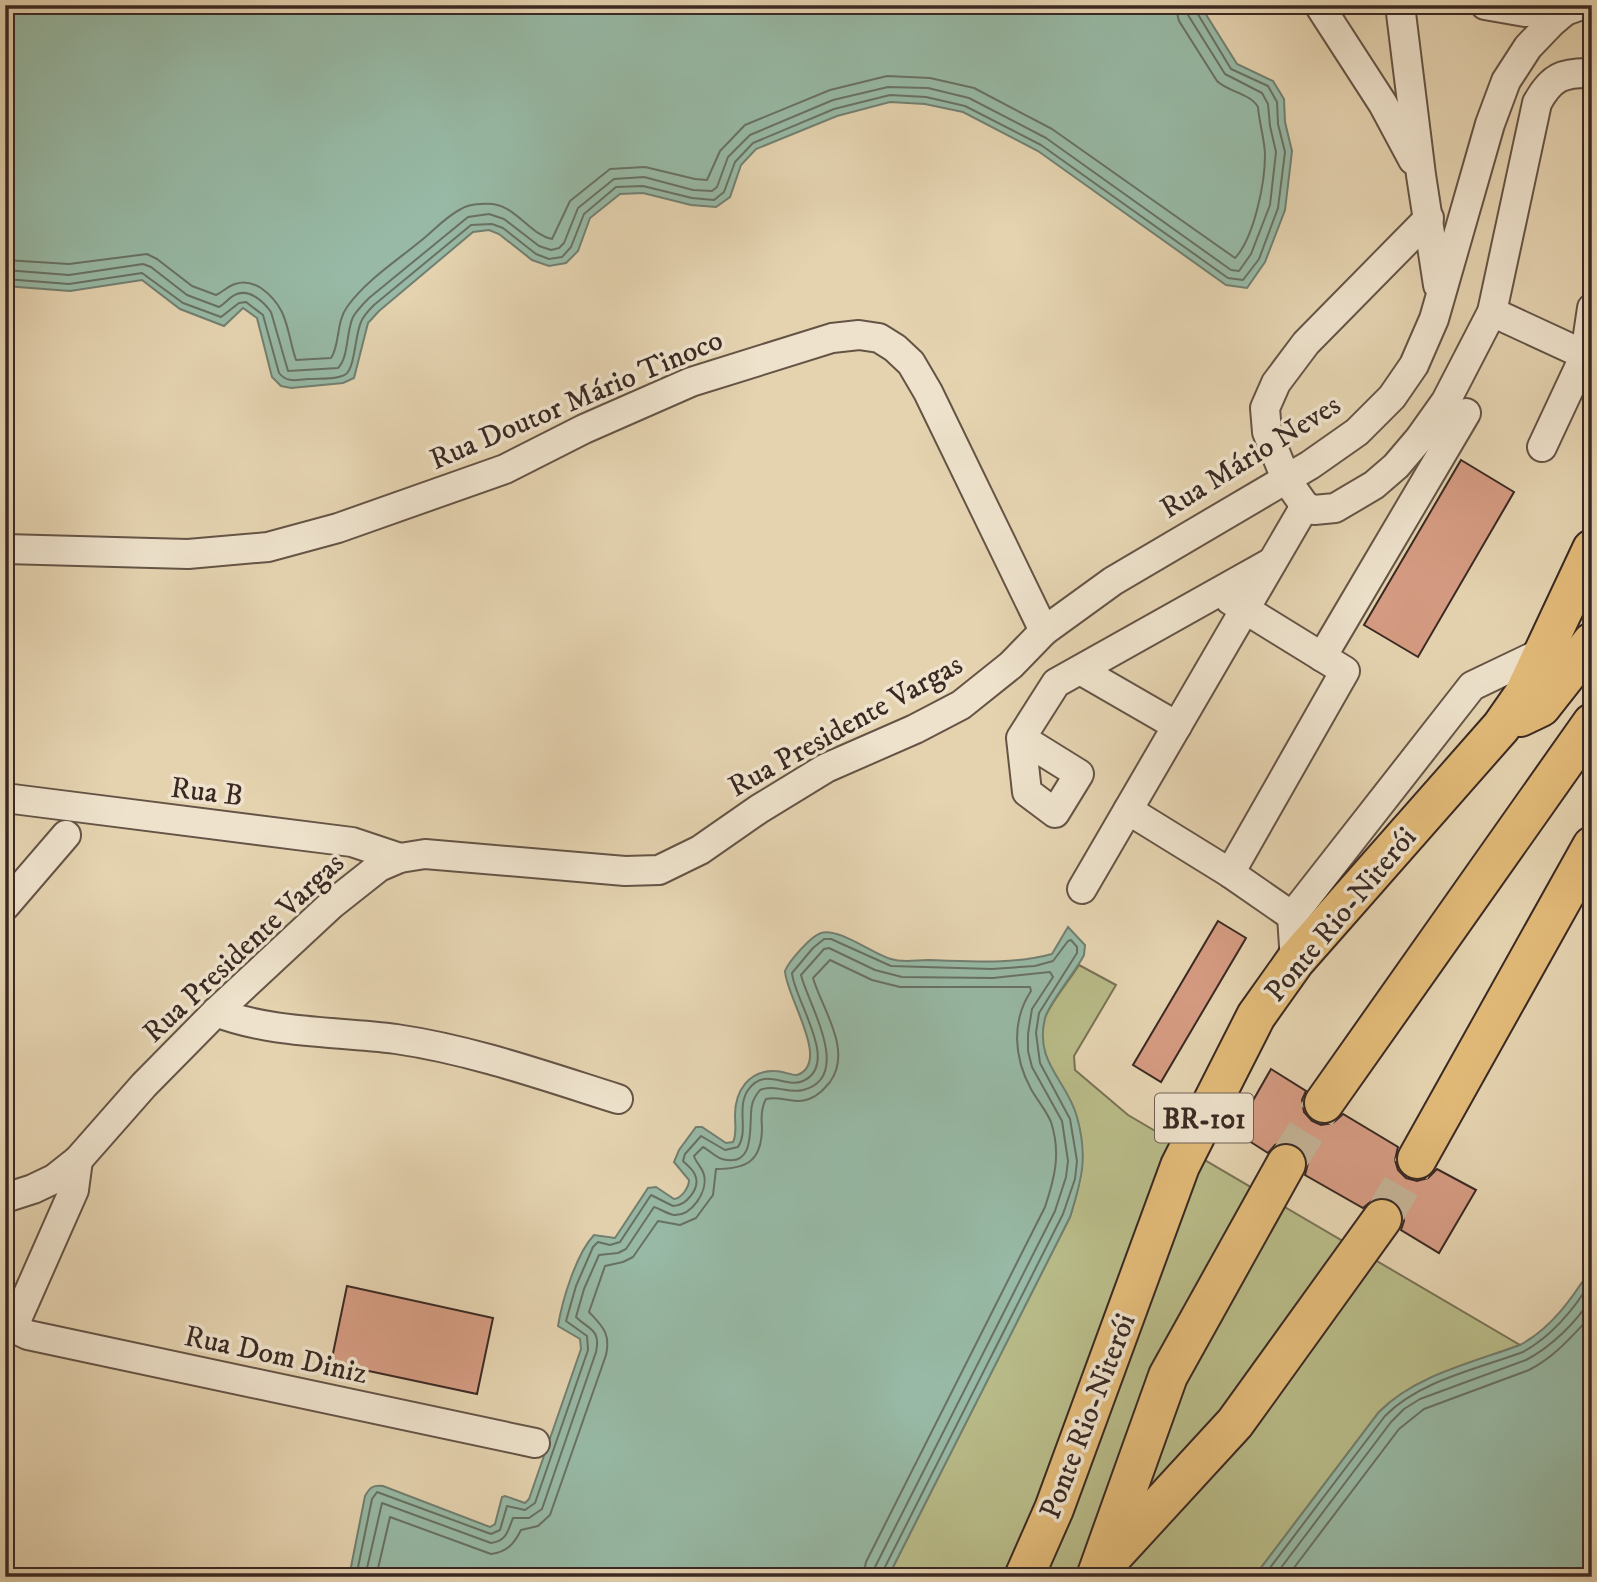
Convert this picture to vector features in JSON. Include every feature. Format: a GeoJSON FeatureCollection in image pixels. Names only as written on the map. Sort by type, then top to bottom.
{"type":"FeatureCollection","features":[{"type":"Feature","properties":{"kind":"highway","name":"Ponte Rio-Niterói"},"geometry":{"type":"LineString","coordinates":[[1024,1577],[1054,1509],[1180,1166],[1256,1016],[1295,961],[1501,727],[1524,694],[1592,550]]}},
{"type":"Feature","properties":{"kind":"highway"},"geometry":{"type":"LineString","coordinates":[[1524,694],[1592,601]]}},
{"type":"Feature","properties":{"kind":"highway"},"geometry":{"type":"LineString","coordinates":[[1501,727],[1541,707],[1592,642]]}},
{"type":"Feature","properties":{"kind":"highway"},"geometry":{"type":"LineString","coordinates":[[1324,1103],[1592,723]]}},
{"type":"Feature","properties":{"kind":"highway"},"geometry":{"type":"LineString","coordinates":[[1417,1159],[1592,846]]}},
{"type":"Feature","properties":{"kind":"highway","name":"Ponte Rio-Niterói"},"geometry":{"type":"LineString","coordinates":[[1098,1574],[1168,1376],[1286,1164]]}},
{"type":"Feature","properties":{"kind":"highway","name":"Ponte Rio-Niterói"},"geometry":{"type":"LineString","coordinates":[[1098,1574],[1235,1423],[1382,1219]]}},
{"type":"Feature","properties":{"kind":"street"},"geometry":{"type":"LineString","coordinates":[[1319,5],[1382,104],[1421,174]]}},
{"type":"Feature","properties":{"kind":"street","name":"Rua Mário Neves"},"geometry":{"type":"LineString","coordinates":[[1400,5],[1421,174],[1440,294]]}},
{"type":"Feature","properties":{"kind":"street"},"geometry":{"type":"LineString","coordinates":[[1485,5],[1525,12],[1574,8]]}},
{"type":"Feature","properties":{"kind":"street","name":"Rua Mário Neves"},"geometry":{"type":"LineString","coordinates":[[1044,631],[1113,580],[1286,479],[1357,432],[1392,397],[1414,365],[1434,319],[1490,124],[1506,81],[1528,47],[1574,8]]}},
{"type":"Feature","properties":{"kind":"street"},"geometry":{"type":"LineString","coordinates":[[1429,218],[1306,343],[1276,383],[1265,408],[1267,432],[1286,479],[1305,506],[1324,511],[1335,508],[1374,485],[1396,466],[1446,401],[1492,312],[1537,103],[1546,87],[1560,76],[1592,73]]}},
{"type":"Feature","properties":{"kind":"street"},"geometry":{"type":"LineString","coordinates":[[1542,447],[1585,355],[1592,308]]}},
{"type":"Feature","properties":{"kind":"street"},"geometry":{"type":"LineString","coordinates":[[1492,312],[1585,355]]}},
{"type":"Feature","properties":{"kind":"street","name":"Rua Doutor Mário Tinoco"},"geometry":{"type":"LineString","coordinates":[[5,549],[188,554],[268,547],[338,528],[505,469],[584,429],[691,382],[832,338],[859,335],[879,338],[911,363],[928,392],[1044,631]]}},
{"type":"Feature","properties":{"kind":"street"},"geometry":{"type":"LineString","coordinates":[[1322,657],[1465,413]]}},
{"type":"Feature","properties":{"kind":"street"},"geometry":{"type":"LineString","coordinates":[[1082,888],[1305,506]]}},
{"type":"Feature","properties":{"kind":"street"},"geometry":{"type":"LineString","coordinates":[[1021,738],[1056,683],[1272,562]]}},
{"type":"Feature","properties":{"kind":"street"},"geometry":{"type":"LineString","coordinates":[[1218,593],[1345,671],[1230,873]]}},
{"type":"Feature","properties":{"kind":"street","name":"Rua Presidente Vargas"},"geometry":{"type":"LineString","coordinates":[[5,1198],[54,1179],[78,1160],[144,1085],[216,1012],[331,905],[379,867],[400,858],[425,854],[572,868],[659,870],[700,850],[759,809],[826,768],[915,729],[961,705],[1011,665],[1044,631]]}},
{"type":"Feature","properties":{"kind":"street"},"geometry":{"type":"LineString","coordinates":[[1295,961],[1292,916],[1472,686],[1544,652]]}},
{"type":"Feature","properties":{"kind":"street"},"geometry":{"type":"LineString","coordinates":[[1080,670],[1177,726]]}},
{"type":"Feature","properties":{"kind":"street","name":"Rua B"},"geometry":{"type":"LineString","coordinates":[[5,798],[352,842],[400,858]]}},
{"type":"Feature","properties":{"kind":"street"},"geometry":{"type":"LineString","coordinates":[[1128,810],[1230,873],[1292,916]]}},
{"type":"Feature","properties":{"kind":"street"},"geometry":{"type":"LineString","coordinates":[[5,906],[66,835]]}},
{"type":"Feature","properties":{"kind":"street"},"geometry":{"type":"LineString","coordinates":[[216,1012],[243,1022],[396,1039],[483,1056],[618,1099]]}},
{"type":"Feature","properties":{"kind":"street"},"geometry":{"type":"LineString","coordinates":[[9,1326],[74,1190],[78,1160]]}},
{"type":"Feature","properties":{"kind":"street","name":"Rua Dom Diniz"},"geometry":{"type":"LineString","coordinates":[[9,1326],[28,1335],[535,1443]]}},
{"type":"Feature","properties":{"kind":"shaded area"},"geometry":{"type":"Polygon","coordinates":[[[1079,965],[1116,985],[1074,1056],[1075,1070],[1128,1115],[1520,1345],[1427,1379],[1394,1399],[1379,1412],[1254,1577],[888,1577],[1070,1217],[1082,1167],[1082,1142],[1071,1104],[1045,1055],[1042,1029],[1049,1009],[1079,965]]]}},
{"type":"Feature","properties":{"kind":"water"},"geometry":{"type":"Polygon","coordinates":[[[5,5],[1200,5],[1237,64],[1273,81],[1284,99],[1285,122],[1292,151],[1285,210],[1265,262],[1247,288],[1226,285],[1038,151],[963,112],[925,104],[890,102],[837,116],[756,149],[741,165],[730,197],[716,207],[691,205],[643,193],[620,194],[590,218],[578,251],[566,263],[549,266],[532,260],[499,234],[489,230],[473,232],[368,323],[354,378],[343,383],[291,388],[281,386],[272,377],[257,318],[243,308],[224,326],[180,309],[142,280],[70,291],[5,286],[5,5]]]}},
{"type":"Feature","properties":{"kind":"water"},"geometry":{"type":"Polygon","coordinates":[[[1068,927],[1085,945],[1084,955],[1048,1011],[1043,1034],[1048,1059],[1077,1117],[1083,1156],[1078,1191],[1070,1217],[888,1577],[349,1577],[365,1496],[372,1487],[383,1486],[490,1527],[495,1524],[502,1497],[525,1503],[529,1499],[581,1349],[580,1339],[558,1326],[566,1291],[581,1254],[594,1235],[615,1238],[648,1188],[656,1187],[674,1199],[682,1194],[689,1180],[674,1162],[679,1150],[696,1127],[702,1127],[726,1143],[733,1142],[738,1098],[751,1078],[758,1074],[778,1071],[797,1075],[807,1068],[809,1044],[785,971],[806,944],[817,935],[828,932],[846,937],[896,960],[1006,961],[1052,954],[1068,927]]]}},
{"type":"Feature","properties":{"kind":"water"},"geometry":{"type":"Polygon","coordinates":[[[1592,1267],[1592,1577],[1254,1577],[1379,1412],[1410,1388],[1427,1379],[1520,1345],[1532,1338],[1561,1311],[1592,1267]]]}},
{"type":"Feature","properties":{"kind":"building"},"geometry":{"type":"Polygon","coordinates":[[[1461,460],[1514,492],[1418,657],[1364,625],[1461,460]]]}},
{"type":"Feature","properties":{"kind":"building"},"geometry":{"type":"Polygon","coordinates":[[[1218,921],[1246,938],[1161,1082],[1133,1065],[1218,921]]]}},
{"type":"Feature","properties":{"kind":"building"},"geometry":{"type":"Polygon","coordinates":[[[1271,1069],[1306,1091],[1302,1100],[1304,1112],[1312,1121],[1321,1125],[1333,1123],[1343,1114],[1398,1147],[1395,1160],[1398,1170],[1406,1178],[1417,1181],[1428,1178],[1437,1169],[1476,1190],[1439,1253],[1401,1230],[1404,1221],[1402,1211],[1394,1201],[1385,1197],[1374,1199],[1363,1208],[1305,1175],[1308,1163],[1305,1153],[1297,1145],[1285,1142],[1275,1145],[1268,1153],[1235,1132],[1271,1069]]]}},
{"type":"Feature","properties":{"kind":"building"},"geometry":{"type":"Polygon","coordinates":[[[347,1286],[493,1318],[477,1394],[331,1363],[347,1286]]]}},
{"type":"Feature","properties":{"kind":"tunnel"},"geometry":{"type":"LineString","coordinates":[[1286,1164],[1324,1103]]}},
{"type":"Feature","properties":{"kind":"tunnel"},"geometry":{"type":"LineString","coordinates":[[1382,1219],[1417,1159]]}}]}
